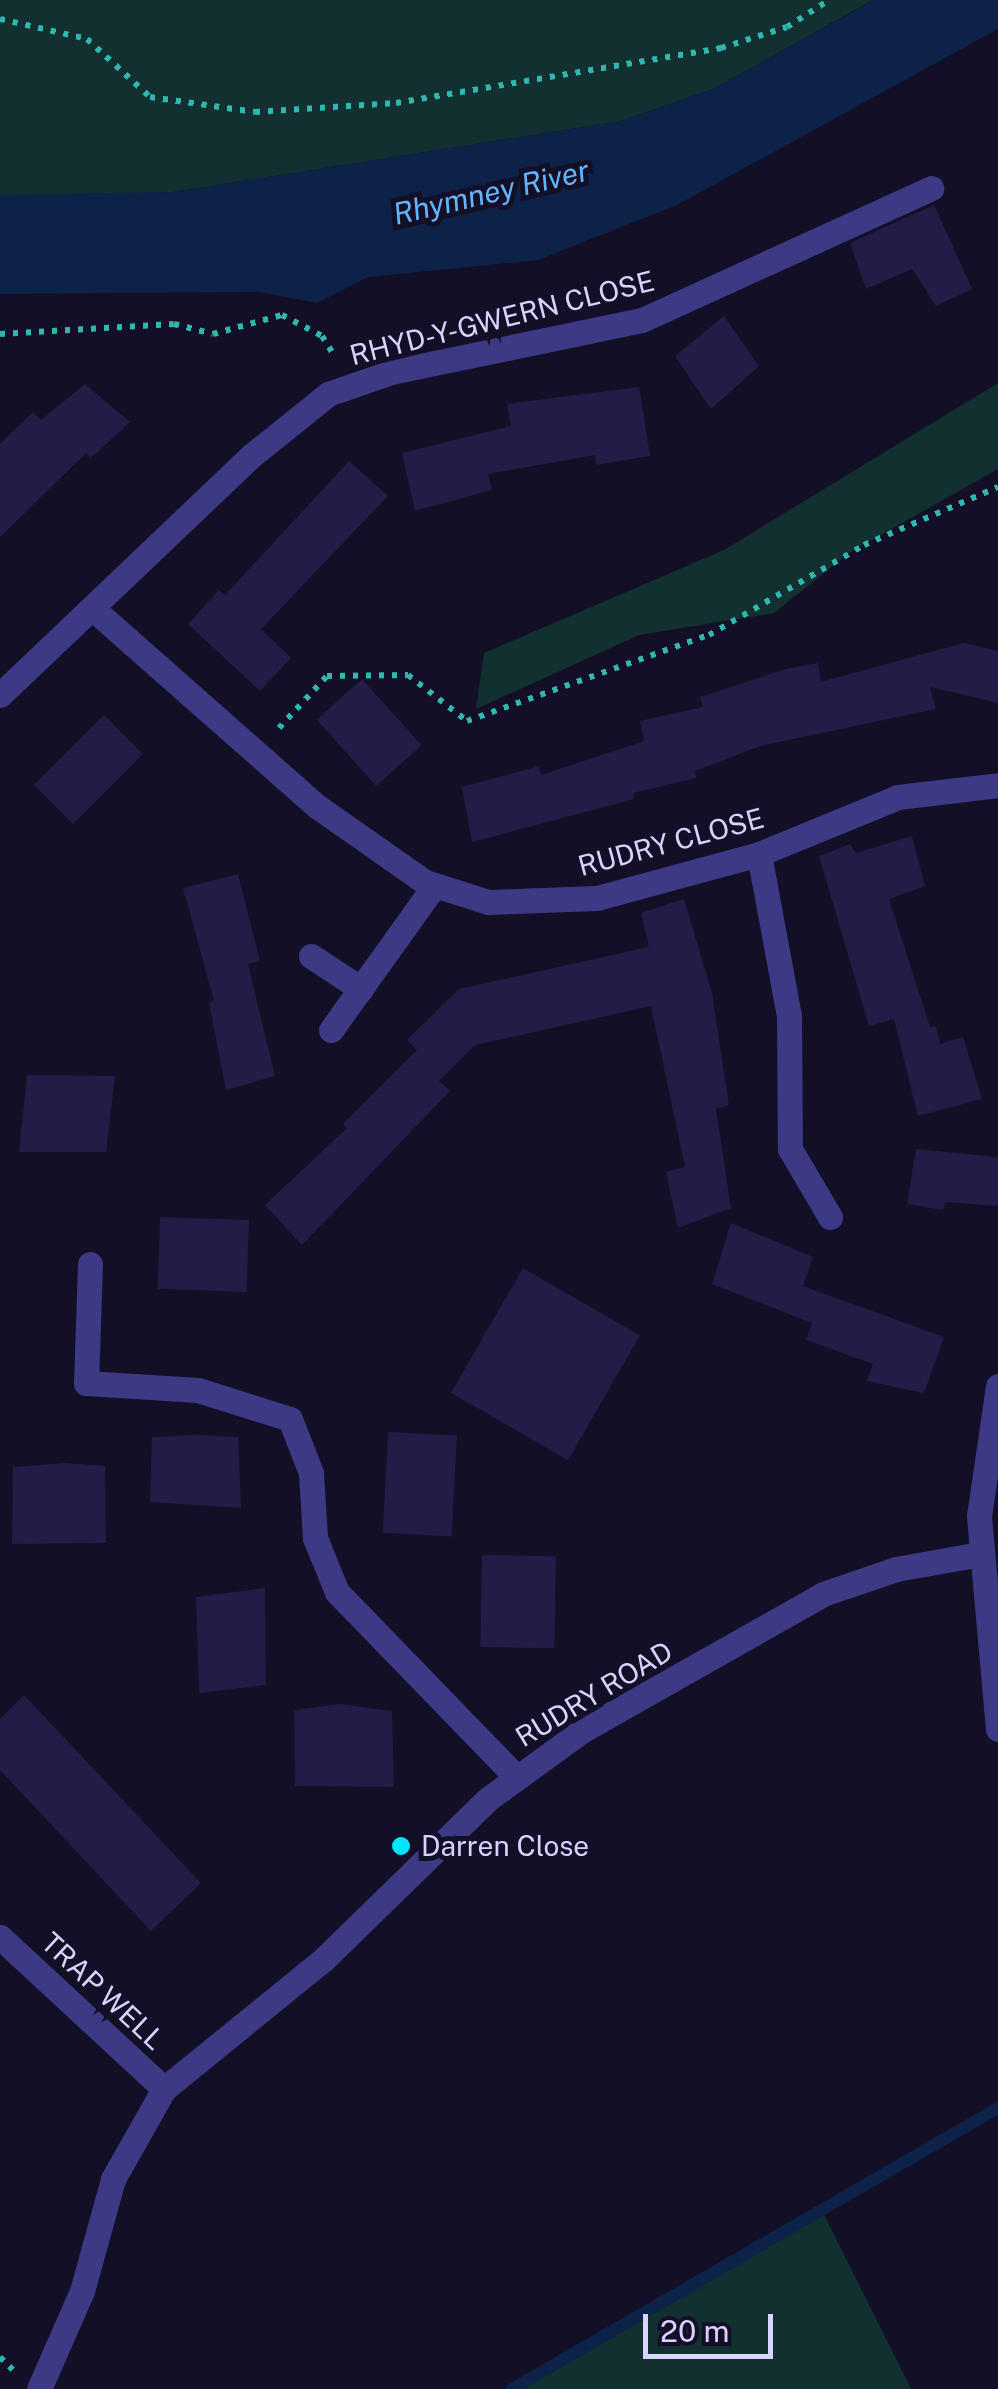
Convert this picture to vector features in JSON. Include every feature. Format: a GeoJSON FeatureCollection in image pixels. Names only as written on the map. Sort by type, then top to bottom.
{"type":"FeatureCollection","features":[{"type":"Feature","properties":{"kind":"street","name":"RHYD-Y-GWERN CLOSE"},"geometry":{"type":"LineString","coordinates":[[0,695],[252,456],[328,394],[354,384],[642,320],[931,188]]}},
{"type":"Feature","properties":{"kind":"street","name":"RUDRY CLOSE"},"geometry":{"type":"LineString","coordinates":[[92,608],[318,807],[436,885],[488,902],[596,898],[759,854],[898,797],[998,785]]}},
{"type":"Feature","properties":{"kind":"street"},"geometry":{"type":"LineString","coordinates":[[759,854],[789,1016],[790,1149],[830,1217]]}},
{"type":"Feature","properties":{"kind":"street"},"geometry":{"type":"LineString","coordinates":[[331,1030],[436,885]]}},
{"type":"Feature","properties":{"kind":"street"},"geometry":{"type":"LineString","coordinates":[[311,956],[360,989]]}},
{"type":"Feature","properties":{"kind":"street"},"geometry":{"type":"LineString","coordinates":[[90,1264],[86,1382],[198,1390],[290,1419],[311,1472],[315,1538],[337,1592],[515,1776]]}},
{"type":"Feature","properties":{"kind":"street"},"geometry":{"type":"LineString","coordinates":[[998,1386],[980,1554],[998,1729]]}},
{"type":"Feature","properties":{"kind":"street","name":"RUDRY ROAD"},"geometry":{"type":"LineString","coordinates":[[164,2089],[324,1959],[515,1776],[824,1594],[896,1569],[980,1554]]}},
{"type":"Feature","properties":{"kind":"street","name":"TRAP WELL"},"geometry":{"type":"LineString","coordinates":[[0,1937],[164,2089]]}},
{"type":"Feature","properties":{"kind":"street"},"geometry":{"type":"LineString","coordinates":[[39,2389],[82,2291],[113,2178],[164,2089]]}},
{"type":"Feature","properties":{"kind":"path"},"geometry":{"type":"LineString","coordinates":[[0,20],[86,39],[150,97],[254,112],[396,103],[720,48],[787,27],[829,0]]}},
{"type":"Feature","properties":{"kind":"path"},"geometry":{"type":"LineString","coordinates":[[0,334],[174,324],[212,334],[282,315],[322,336],[354,384]]}},
{"type":"Feature","properties":{"kind":"path"},"geometry":{"type":"LineString","coordinates":[[256,752],[328,676],[408,675],[466,721],[709,635],[864,546],[998,487]]}},
{"type":"Feature","properties":{"kind":"green space"},"geometry":{"type":"Polygon","coordinates":[[[0,0],[873,0],[713,89],[621,121],[173,192],[39,196],[0,195],[0,0]]]}},
{"type":"Feature","properties":{"kind":"green space"},"geometry":{"type":"Polygon","coordinates":[[[998,383],[998,469],[849,553],[774,613],[639,635],[476,709],[484,653],[724,550],[998,383]]]}},
{"type":"Feature","properties":{"kind":"green space"},"geometry":{"type":"Polygon","coordinates":[[[821,2209],[911,2389],[512,2389],[821,2209]]]}},
{"type":"Feature","properties":{"kind":"water","name":"Rhymney River"},"geometry":{"type":"Polygon","coordinates":[[[874,0],[998,0],[998,29],[677,205],[538,260],[368,277],[317,303],[259,292],[0,294],[0,195],[173,192],[621,121],[713,89],[874,0]]]}},
{"type":"Feature","properties":{"kind":"building"},"geometry":{"type":"Polygon","coordinates":[[[934,205],[972,289],[936,306],[912,269],[866,289],[850,243],[934,205]]]}},
{"type":"Feature","properties":{"kind":"building"},"geometry":{"type":"Polygon","coordinates":[[[724,316],[759,366],[711,409],[675,356],[724,316]]]}},
{"type":"Feature","properties":{"kind":"building"},"geometry":{"type":"Polygon","coordinates":[[[85,384],[130,422],[91,458],[86,453],[0,537],[0,444],[33,412],[41,420],[85,384]]]}},
{"type":"Feature","properties":{"kind":"building"},"geometry":{"type":"Polygon","coordinates":[[[639,387],[650,456],[596,465],[595,455],[488,474],[492,490],[415,511],[402,453],[511,426],[507,404],[639,387]]]}},
{"type":"Feature","properties":{"kind":"building"},"geometry":{"type":"Polygon","coordinates":[[[349,461],[388,496],[261,629],[291,658],[260,691],[188,624],[219,590],[225,595],[349,461]]]}},
{"type":"Feature","properties":{"kind":"building"},"geometry":{"type":"Polygon","coordinates":[[[964,643],[998,651],[998,703],[930,687],[936,709],[760,746],[695,771],[696,778],[633,793],[634,799],[472,842],[462,787],[539,766],[541,775],[644,741],[640,721],[703,707],[700,697],[789,668],[818,663],[821,682],[964,643]]]}},
{"type":"Feature","properties":{"kind":"building"},"geometry":{"type":"Polygon","coordinates":[[[362,679],[422,745],[376,786],[317,720],[362,679]]]}},
{"type":"Feature","properties":{"kind":"building"},"geometry":{"type":"Polygon","coordinates":[[[104,715],[143,754],[73,824],[34,785],[104,715]]]}},
{"type":"Feature","properties":{"kind":"building"},"geometry":{"type":"Polygon","coordinates":[[[912,836],[925,886],[889,899],[930,1027],[936,1026],[940,1044],[963,1037],[982,1099],[918,1116],[894,1019],[869,1026],[819,856],[850,844],[856,853],[912,836]]]}},
{"type":"Feature","properties":{"kind":"building"},"geometry":{"type":"Polygon","coordinates":[[[238,874],[260,961],[248,964],[275,1076],[226,1090],[209,1003],[214,1001],[183,888],[238,874]]]}},
{"type":"Feature","properties":{"kind":"building"},"geometry":{"type":"Polygon","coordinates":[[[684,899],[712,993],[729,1105],[716,1109],[731,1208],[678,1228],[666,1172],[685,1167],[651,1006],[475,1045],[439,1081],[450,1091],[302,1245],[265,1205],[347,1128],[343,1124],[417,1050],[407,1040],[459,989],[649,947],[641,913],[684,899]]]}},
{"type":"Feature","properties":{"kind":"building"},"geometry":{"type":"Polygon","coordinates":[[[27,1075],[115,1076],[106,1152],[19,1152],[27,1075]]]}},
{"type":"Feature","properties":{"kind":"building"},"geometry":{"type":"Polygon","coordinates":[[[916,1149],[998,1157],[998,1206],[946,1202],[943,1210],[907,1204],[916,1149]]]}},
{"type":"Feature","properties":{"kind":"building"},"geometry":{"type":"Polygon","coordinates":[[[160,1217],[249,1220],[246,1292],[158,1289],[160,1217]]]}},
{"type":"Feature","properties":{"kind":"building"},"geometry":{"type":"Polygon","coordinates":[[[731,1223],[813,1257],[803,1286],[944,1337],[924,1393],[867,1381],[873,1364],[806,1340],[812,1323],[712,1284],[731,1223]]]}},
{"type":"Feature","properties":{"kind":"building"},"geometry":{"type":"Polygon","coordinates":[[[523,1268],[640,1336],[568,1460],[451,1393],[523,1268]]]}},
{"type":"Feature","properties":{"kind":"building"},"geometry":{"type":"Polygon","coordinates":[[[388,1432],[457,1436],[452,1536],[383,1533],[388,1432]]]}},
{"type":"Feature","properties":{"kind":"building"},"geometry":{"type":"Polygon","coordinates":[[[152,1437],[238,1437],[241,1508],[150,1502],[152,1437]]]}},
{"type":"Feature","properties":{"kind":"building"},"geometry":{"type":"Polygon","coordinates":[[[64,1463],[105,1466],[106,1543],[12,1544],[13,1467],[64,1463]]]}},
{"type":"Feature","properties":{"kind":"building"},"geometry":{"type":"Polygon","coordinates":[[[482,1555],[556,1556],[554,1648],[480,1647],[482,1555]]]}},
{"type":"Feature","properties":{"kind":"building"},"geometry":{"type":"Polygon","coordinates":[[[265,1588],[266,1685],[199,1693],[196,1597],[265,1588]]]}},
{"type":"Feature","properties":{"kind":"building"},"geometry":{"type":"Polygon","coordinates":[[[24,1695],[201,1883],[151,1931],[0,1770],[0,1719],[24,1695]]]}},
{"type":"Feature","properties":{"kind":"building"},"geometry":{"type":"Polygon","coordinates":[[[340,1704],[392,1711],[394,1787],[295,1786],[294,1710],[340,1704]]]}},
{"type":"Feature","properties":{"kind":"waterway"},"geometry":{"type":"LineString","coordinates":[[512,2389],[998,2108]]}},
{"type":"Feature","properties":{"kind":"place","name":"Darren Close"},"geometry":{"type":"Point","coordinates":[401,1846]}}]}
